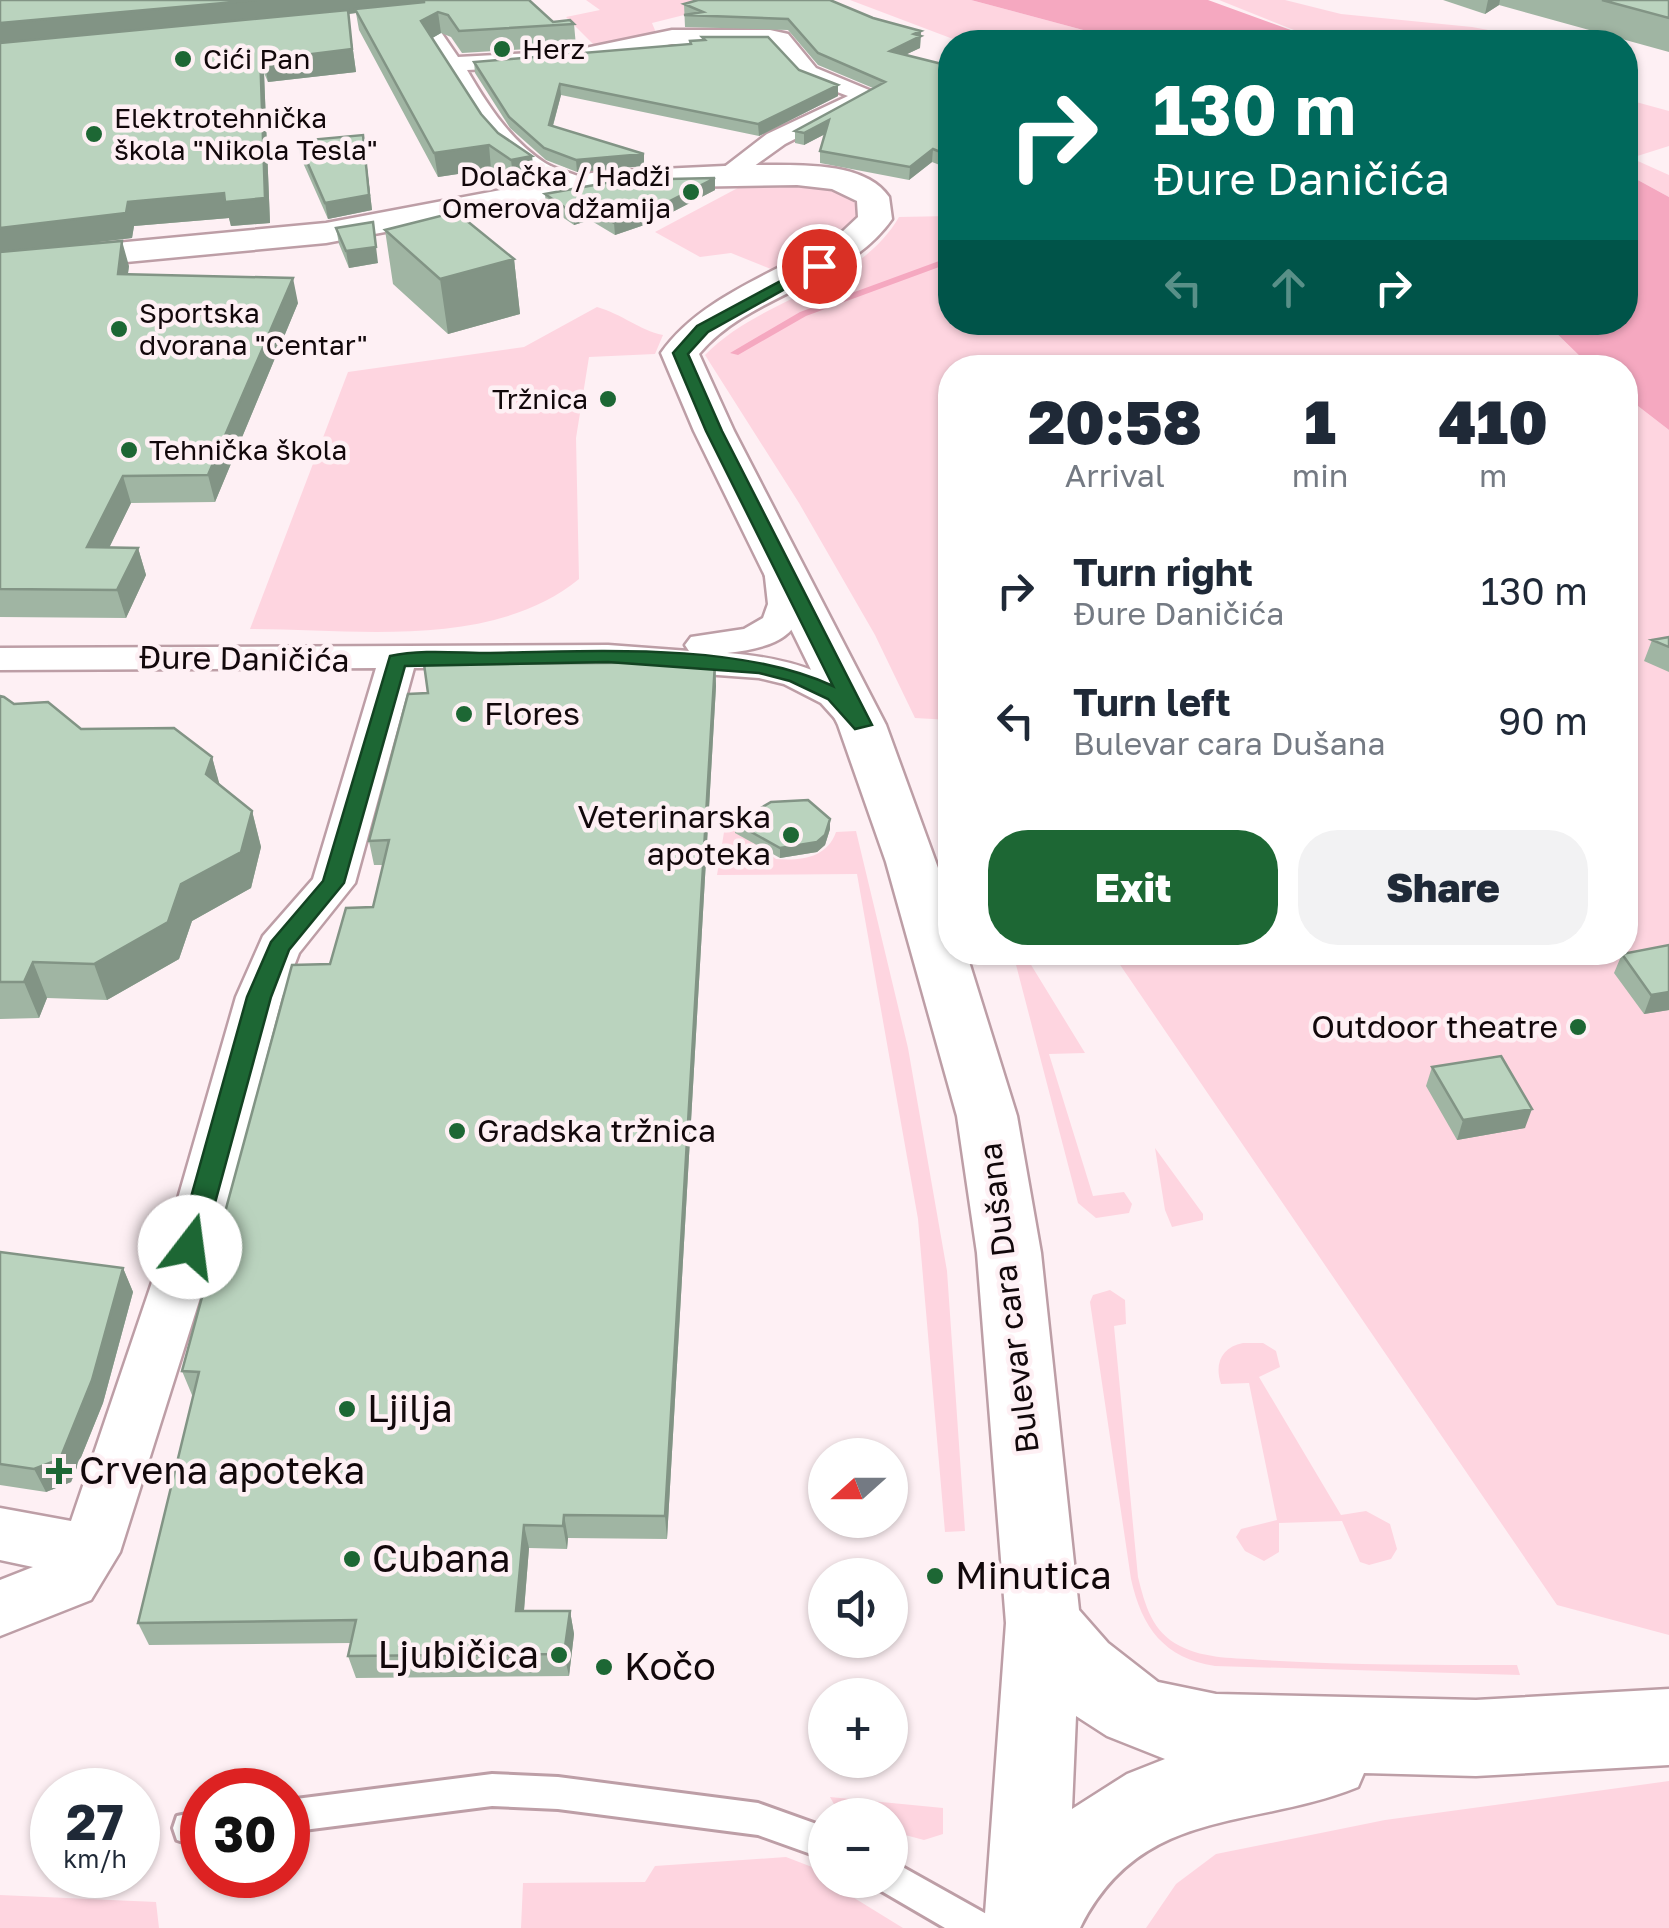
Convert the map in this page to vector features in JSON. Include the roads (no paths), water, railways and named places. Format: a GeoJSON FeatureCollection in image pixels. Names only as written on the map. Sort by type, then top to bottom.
{"type":"FeatureCollection","features":[{"type":"Feature","properties":{"kind":"street"},"geometry":{"type":"LineString","coordinates":[[406,11],[456,64],[512,155],[535,172],[575,184]]}},
{"type":"Feature","properties":{"kind":"street"},"geometry":{"type":"LineString","coordinates":[[0,264],[222,246],[368,228],[575,184],[732,174],[776,139],[869,96],[808,74],[780,39],[751,35],[659,38],[571,58],[456,64]]}},
{"type":"Feature","properties":{"kind":"street","name":"Bulevar cara Dušana"},"geometry":{"type":"LineString","coordinates":[[732,174],[826,179],[858,186],[873,198],[875,219],[843,251],[702,329],[680,353],[684,369],[862,725],[912,862],[938,950]]}},
{"type":"Feature","properties":{"kind":"street","name":"Đure Daničića"},"geometry":{"type":"LineString","coordinates":[[0,659],[179,656],[220,661],[608,656],[753,639],[768,633],[784,616],[781,559]]}},
{"type":"Feature","properties":{"kind":"street","name":"Đure Daničića"},"geometry":{"type":"LineString","coordinates":[[608,656],[780,672],[835,694],[862,725]]}},
{"type":"Feature","properties":{"kind":"street"},"geometry":{"type":"LineString","coordinates":[[0,1608],[70,1581],[90,1552],[175,1294],[259,997],[279,947],[333,883],[397,660]]}},
{"type":"Feature","properties":{"kind":"street","name":"Bulevar cara Dušana"},"geometry":{"type":"LineString","coordinates":[[942,965],[987,1116],[1009,1254],[1042,1623],[1026,1928]]}},
{"type":"Feature","properties":{"kind":"street"},"geometry":{"type":"LineString","coordinates":[[0,1534],[90,1552]]}},
{"type":"Feature","properties":{"kind":"street"},"geometry":{"type":"LineString","coordinates":[[1042,1623],[1093,1685],[1149,1719],[1216,1732],[1476,1738],[1669,1727]]}},
{"type":"Feature","properties":{"kind":"street"},"geometry":{"type":"LineString","coordinates":[[1036,1928],[1049,1896],[1078,1852],[1114,1823],[1145,1806],[1253,1772],[1476,1738]]}},
{"type":"Feature","properties":{"kind":"lane"},"geometry":{"type":"LineString","coordinates":[[310,1813],[492,1790],[558,1793],[758,1818],[808,1837]]}},
{"type":"Feature","properties":{"kind":"lane"},"geometry":{"type":"LineString","coordinates":[[908,1887],[978,1928]]}},
{"type":"Feature","properties":{"kind":"waterway"},"geometry":{"type":"LineString","coordinates":[[735,353],[803,314],[938,264]]}},
{"type":"Feature","properties":{"kind":"place","name":"Herz"},"geometry":{"type":"Point","coordinates":[502,49]}},
{"type":"Feature","properties":{"kind":"place","name":"Cići Pan"},"geometry":{"type":"Point","coordinates":[183,59]}},
{"type":"Feature","properties":{"kind":"place","name":"Elektrotehnička škola \"Nikola Tesla\""},"geometry":{"type":"Point","coordinates":[94,134]}},
{"type":"Feature","properties":{"kind":"place","name":"Dolačka / Hadži Omerova džamija"},"geometry":{"type":"Point","coordinates":[691,192]}},
{"type":"Feature","properties":{"kind":"place","name":"Sportska dvorana \"Centar\""},"geometry":{"type":"Point","coordinates":[119,329]}},
{"type":"Feature","properties":{"kind":"place","name":"Tržnica"},"geometry":{"type":"Point","coordinates":[608,399]}},
{"type":"Feature","properties":{"kind":"place","name":"Tehnička škola"},"geometry":{"type":"Point","coordinates":[129,450]}},
{"type":"Feature","properties":{"kind":"place","name":"Flores"},"geometry":{"type":"Point","coordinates":[464,714]}},
{"type":"Feature","properties":{"kind":"place","name":"Veterinarska apoteka"},"geometry":{"type":"Point","coordinates":[791,835]}},
{"type":"Feature","properties":{"kind":"place","name":"Outdoor theatre"},"geometry":{"type":"Point","coordinates":[1578,1027]}},
{"type":"Feature","properties":{"kind":"place","name":"Gradska tržnica"},"geometry":{"type":"Point","coordinates":[457,1131]}},
{"type":"Feature","properties":{"kind":"place","name":"Ljilja"},"geometry":{"type":"Point","coordinates":[347,1409]}},
{"type":"Feature","properties":{"kind":"place","name":"Crvena apoteka"},"geometry":{"type":"Point","coordinates":[59,1471]}},
{"type":"Feature","properties":{"kind":"place","name":"Cubana"},"geometry":{"type":"Point","coordinates":[352,1559]}},
{"type":"Feature","properties":{"kind":"place","name":"Minutica"},"geometry":{"type":"Point","coordinates":[935,1576]}},
{"type":"Feature","properties":{"kind":"place","name":"Ljubičica"},"geometry":{"type":"Point","coordinates":[559,1655]}},
{"type":"Feature","properties":{"kind":"place","name":"Kočo"},"geometry":{"type":"Point","coordinates":[604,1667]}}]}
